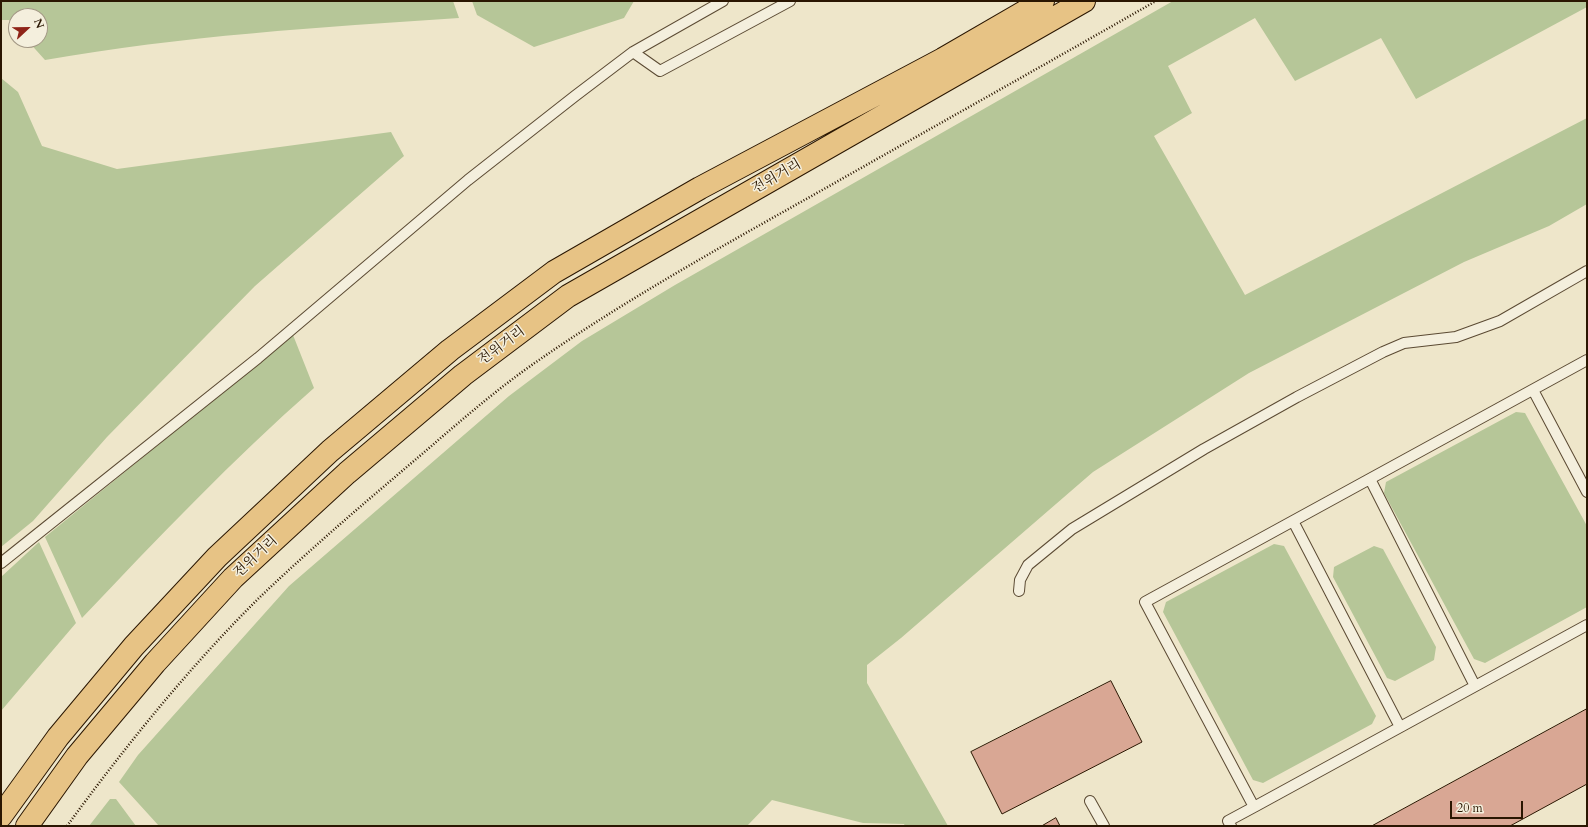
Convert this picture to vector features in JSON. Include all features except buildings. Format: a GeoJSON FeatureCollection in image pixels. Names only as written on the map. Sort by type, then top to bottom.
{"type":"FeatureCollection","features":[{"type":"Feature","properties":{"kind":"main road","name":"전위거리"},"geometry":{"type":"LineString","coordinates":[[1,816],[58,737],[134,646],[217,557],[330,451],[450,350],[554,272],[700,188],[943,59],[1043,1]]}},
{"type":"Feature","properties":{"kind":"main road","name":"전위거리"},"geometry":{"type":"LineString","coordinates":[[27,826],[77,756],[155,663],[233,578],[347,473],[463,375],[568,296],[1084,1]]}},
{"type":"Feature","properties":{"kind":"lane"},"geometry":{"type":"LineString","coordinates":[[1,563],[258,358],[468,180],[633,52],[723,1]]}},
{"type":"Feature","properties":{"kind":"lane"},"geometry":{"type":"LineString","coordinates":[[633,52],[660,71],[790,1]]}},
{"type":"Feature","properties":{"kind":"lane"},"geometry":{"type":"LineString","coordinates":[[1019,591],[1020,580],[1028,565],[1072,529],[1204,449],[1297,396],[1383,352],[1404,343],[1456,336],[1500,321],[1587,271]]}},
{"type":"Feature","properties":{"kind":"lane"},"geometry":{"type":"LineString","coordinates":[[1254,807],[1145,602],[1587,360]]}},
{"type":"Feature","properties":{"kind":"lane"},"geometry":{"type":"LineString","coordinates":[[1533,390],[1587,492]]}},
{"type":"Feature","properties":{"kind":"lane"},"geometry":{"type":"LineString","coordinates":[[1370,479],[1475,686]]}},
{"type":"Feature","properties":{"kind":"lane"},"geometry":{"type":"LineString","coordinates":[[1293,521],[1400,727]]}},
{"type":"Feature","properties":{"kind":"lane"},"geometry":{"type":"LineString","coordinates":[[1219,826],[1230,823],[1254,807],[1587,625]]}},
{"type":"Feature","properties":{"kind":"lane"},"geometry":{"type":"LineString","coordinates":[[1090,801],[1104,826]]}},
{"type":"Feature","properties":{"kind":"path"},"geometry":{"type":"LineString","coordinates":[[67,826],[98,783],[181,683],[215,644],[260,598],[360,506],[486,401],[536,362],[598,320],[714,251],[1156,1]]}},
{"type":"Feature","properties":{"kind":"green space"},"geometry":{"type":"Polygon","coordinates":[[[1,1],[453,1],[459,18],[251,33],[148,45],[45,60],[34,48],[48,48],[48,8],[8,8],[8,20],[1,20],[1,1]]]}},
{"type":"Feature","properties":{"kind":"green space"},"geometry":{"type":"Polygon","coordinates":[[[472,1],[634,1],[624,18],[534,47],[477,15],[472,1]]]}},
{"type":"Feature","properties":{"kind":"green space"},"geometry":{"type":"Polygon","coordinates":[[[1173,1],[1587,1],[1587,7],[1416,99],[1381,38],[1295,81],[1255,18],[1168,66],[1192,113],[1154,136],[1245,295],[1587,118],[1587,204],[1549,226],[1464,262],[1249,373],[1093,472],[901,638],[867,665],[867,683],[948,826],[905,826],[904,824],[863,823],[772,800],[747,826],[159,826],[119,782],[138,755],[289,586],[509,396],[582,341],[675,285],[1173,1]]]}},
{"type":"Feature","properties":{"kind":"green space"},"geometry":{"type":"Polygon","coordinates":[[[1,78],[18,92],[42,146],[117,169],[391,132],[404,156],[255,286],[107,437],[33,521],[1,547],[1,78]]]}},
{"type":"Feature","properties":{"kind":"green space"},"geometry":{"type":"Polygon","coordinates":[[[293,335],[314,388],[224,472],[82,618],[45,537],[293,335]]]}},
{"type":"Feature","properties":{"kind":"green space"},"geometry":{"type":"Polygon","coordinates":[[[1516,412],[1525,413],[1587,526],[1587,607],[1485,663],[1474,659],[1384,493],[1386,482],[1516,412]]]}},
{"type":"Feature","properties":{"kind":"green space"},"geometry":{"type":"Polygon","coordinates":[[[39,542],[76,623],[1,711],[1,577],[39,542]]]}},
{"type":"Feature","properties":{"kind":"green space"},"geometry":{"type":"Polygon","coordinates":[[[1274,544],[1284,546],[1376,716],[1372,724],[1263,783],[1253,780],[1163,612],[1166,602],[1274,544]]]}},
{"type":"Feature","properties":{"kind":"green space"},"geometry":{"type":"Polygon","coordinates":[[[1374,546],[1383,549],[1436,647],[1434,660],[1395,681],[1387,678],[1333,577],[1334,567],[1374,546]]]}},
{"type":"Feature","properties":{"kind":"green space"},"geometry":{"type":"Polygon","coordinates":[[[110,799],[116,799],[136,826],[89,826],[110,799]]]}}]}
